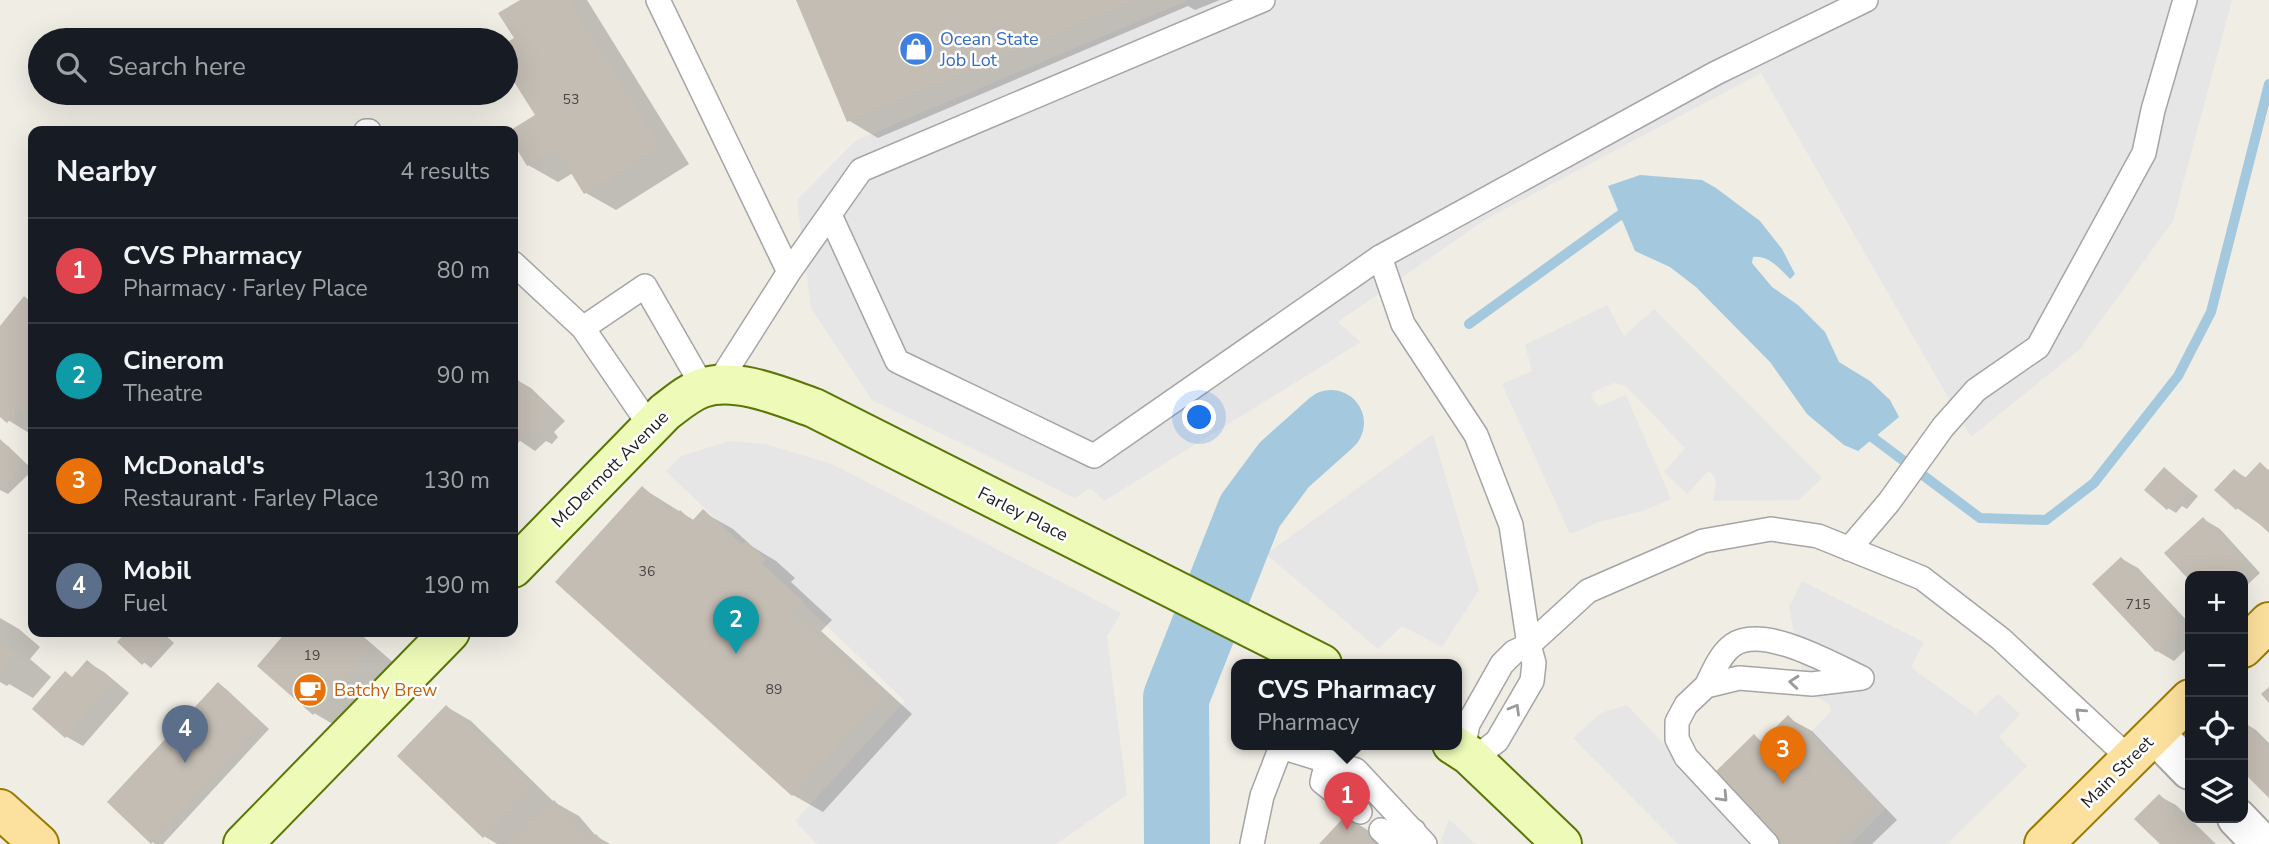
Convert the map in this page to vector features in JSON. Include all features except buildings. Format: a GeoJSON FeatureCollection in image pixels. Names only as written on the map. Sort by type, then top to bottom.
{"type":"FeatureCollection","features":[{"type":"Feature","properties":{"kind":"main road","name":"McDermott Avenue"},"geometry":{"type":"LineString","coordinates":[[518,558],[650,426],[684,398],[710,386]]}},
{"type":"Feature","properties":{"kind":"main road","name":"Farley Place"},"geometry":{"type":"LineString","coordinates":[[710,386],[741,386],[767,391],[814,408],[1311,659]]}},
{"type":"Feature","properties":{"kind":"main road"},"geometry":{"type":"LineString","coordinates":[[2248,643],[2269,622]]}},
{"type":"Feature","properties":{"kind":"main road"},"geometry":{"type":"LineString","coordinates":[[243,844],[445,637]]}},
{"type":"Feature","properties":{"kind":"main road","name":"Main Street"},"geometry":{"type":"LineString","coordinates":[[2044,844],[2185,704]]}},
{"type":"Feature","properties":{"kind":"main road"},"geometry":{"type":"LineString","coordinates":[[1461,750],[1562,844]]}},
{"type":"Feature","properties":{"kind":"main road"},"geometry":{"type":"LineString","coordinates":[[0,809],[39,844]]}},
{"type":"Feature","properties":{"kind":"street"},"geometry":{"type":"LineString","coordinates":[[2142,746],[2185,768]]}},
{"type":"Feature","properties":{"kind":"street"},"geometry":{"type":"LineString","coordinates":[[2242,823],[2262,844]]}},
{"type":"Feature","properties":{"kind":"lane"},"geometry":{"type":"LineString","coordinates":[[658,0],[789,272]]}},
{"type":"Feature","properties":{"kind":"lane"},"geometry":{"type":"LineString","coordinates":[[583,328],[645,286],[710,386],[862,170],[1263,0]]}},
{"type":"Feature","properties":{"kind":"lane"},"geometry":{"type":"LineString","coordinates":[[830,215],[897,361],[1094,456],[1380,257],[1716,73],[1866,0]]}},
{"type":"Feature","properties":{"kind":"lane"},"geometry":{"type":"LineString","coordinates":[[1849,549],[1889,502],[1943,427],[1976,390],[2038,346],[2144,153],[2153,110],[2185,0]]}},
{"type":"Feature","properties":{"kind":"lane"},"geometry":{"type":"LineString","coordinates":[[1380,257],[1403,324],[1476,435],[1511,525],[1534,663],[1532,681],[1497,741],[1484,751],[1461,750]]}},
{"type":"Feature","properties":{"kind":"lane"},"geometry":{"type":"LineString","coordinates":[[518,268],[583,328],[650,426]]}},
{"type":"Feature","properties":{"kind":"lane"},"geometry":{"type":"LineString","coordinates":[[1462,747],[1468,724],[1502,664],[1514,652],[1530,645],[1588,591],[1703,541],[1771,529],[1818,536],[1922,578],[2142,746]]}},
{"type":"Feature","properties":{"kind":"lane"},"geometry":{"type":"LineString","coordinates":[[1706,686],[1739,678],[1812,684],[1862,678],[1809,654],[1764,639],[1743,639],[1730,646],[1706,686],[1686,705],[1677,722],[1677,739],[1686,757],[1767,844]]}},
{"type":"Feature","properties":{"kind":"lane"},"geometry":{"type":"LineString","coordinates":[[1252,844],[1262,796],[1279,750]]}},
{"type":"Feature","properties":{"kind":"lane"},"geometry":{"type":"LineString","coordinates":[[1293,750],[1356,769],[1420,837]]}},
{"type":"Feature","properties":{"kind":"lane"},"geometry":{"type":"LineString","coordinates":[[1327,761],[1322,782],[1360,811]]}},
{"type":"Feature","properties":{"kind":"lane"},"geometry":{"type":"LineString","coordinates":[[1381,830],[1391,839],[1420,837]]}},
{"type":"Feature","properties":{"kind":"shaded area"},"geometry":{"type":"Polygon","coordinates":[[[1189,0],[2232,0],[2173,221],[2080,349],[1971,437],[1761,73],[1486,219],[1338,322],[1361,342],[1104,501],[1090,488],[1075,498],[872,400],[811,308],[797,200],[855,141],[1189,0]]]}},
{"type":"Feature","properties":{"kind":"shaded area"},"geometry":{"type":"Polygon","coordinates":[[[1607,305],[1624,336],[1654,309],[1822,478],[1799,500],[1713,501],[1716,484],[1714,475],[1708,471],[1687,494],[1664,472],[1685,448],[1626,386],[1614,383],[1593,392],[1591,398],[1599,406],[1626,395],[1671,499],[1643,511],[1599,522],[1570,534],[1502,384],[1532,371],[1525,345],[1607,305]]]}},
{"type":"Feature","properties":{"kind":"shaded area"},"geometry":{"type":"Polygon","coordinates":[[[1433,434],[1479,590],[1442,647],[1402,626],[1378,649],[1266,554],[1433,434]]]}},
{"type":"Feature","properties":{"kind":"shaded area"},"geometry":{"type":"Polygon","coordinates":[[[730,441],[765,444],[832,464],[1121,613],[1107,636],[1127,795],[1056,844],[817,844],[795,821],[905,701],[666,471],[681,456],[730,441]]]}},
{"type":"Feature","properties":{"kind":"shaded area"},"geometry":{"type":"Polygon","coordinates":[[[1802,581],[1924,642],[1912,665],[1913,669],[1976,714],[1998,694],[2020,714],[1999,737],[2027,766],[1947,844],[1851,844],[1886,808],[1811,732],[1831,711],[1829,704],[1806,691],[1789,607],[1802,581]]]}},
{"type":"Feature","properties":{"kind":"shaded area"},"geometry":{"type":"Polygon","coordinates":[[[1627,705],[1758,844],[1678,844],[1573,738],[1601,713],[1627,705]]]}},
{"type":"Feature","properties":{"kind":"shaded area"},"geometry":{"type":"Polygon","coordinates":[[[1449,819],[1475,844],[1440,844],[1449,819]]]}},
{"type":"Feature","properties":{"kind":"water"},"geometry":{"type":"Polygon","coordinates":[[[1640,175],[1702,180],[1760,221],[1782,249],[1795,274],[1790,279],[1764,258],[1753,257],[1752,263],[1772,287],[1798,305],[1825,332],[1839,362],[1870,381],[1890,400],[1899,417],[1858,451],[1844,445],[1807,414],[1770,362],[1696,287],[1670,267],[1635,251],[1608,186],[1640,175]]]}},
{"type":"Feature","properties":{"kind":"waterway"},"geometry":{"type":"LineString","coordinates":[[1864,431],[1980,518],[2046,520],[2094,483],[2178,376],[2211,312],[2269,84]]}},
{"type":"Feature","properties":{"kind":"waterway"},"geometry":{"type":"LineString","coordinates":[[1469,324],[1620,215],[1634,216]]}},
{"type":"Feature","properties":{"kind":"waterway"},"geometry":{"type":"LineString","coordinates":[[1177,844],[1176,698],[1250,511],[1284,465],[1331,423]]}},
{"type":"Feature","properties":{"kind":"place","name":"Ocean State Job Lot"},"geometry":{"type":"Point","coordinates":[916,49]}},
{"type":"Feature","properties":{"kind":"place","name":"Cinerom"},"geometry":{"type":"Point","coordinates":[736,654]}},
{"type":"Feature","properties":{"kind":"place","name":"Batchy Brew"},"geometry":{"type":"Point","coordinates":[310,690]}},
{"type":"Feature","properties":{"kind":"place","name":"Mobil"},"geometry":{"type":"Point","coordinates":[185,763]}},
{"type":"Feature","properties":{"kind":"place","name":"McDonald's"},"geometry":{"type":"Point","coordinates":[1783,784]}},
{"type":"Feature","properties":{"kind":"place","name":"CVS Pharmacy"},"geometry":{"type":"Point","coordinates":[1347,830]}}]}
